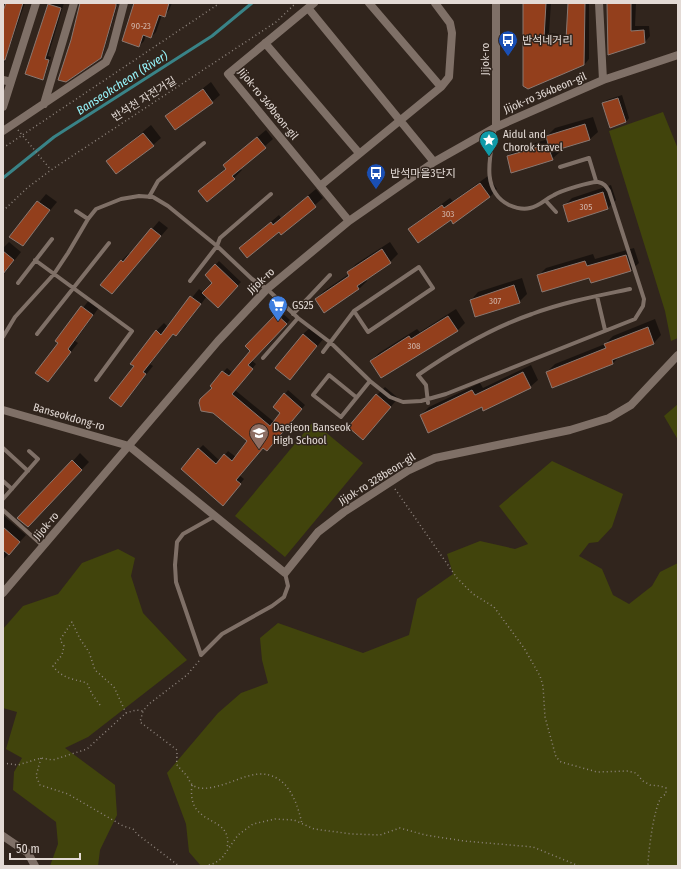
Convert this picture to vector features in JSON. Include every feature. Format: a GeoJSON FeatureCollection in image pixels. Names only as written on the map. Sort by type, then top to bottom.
{"type":"FeatureCollection","features":[{"type":"Feature","properties":{"kind":"street"},"geometry":{"type":"LineString","coordinates":[[3,107],[7,81],[36,3]]}},
{"type":"Feature","properties":{"kind":"street"},"geometry":{"type":"LineString","coordinates":[[44,104],[74,3]]}},
{"type":"Feature","properties":{"kind":"street"},"geometry":{"type":"LineString","coordinates":[[3,131],[106,62],[112,50],[124,3]]}},
{"type":"Feature","properties":{"kind":"street"},"geometry":{"type":"LineString","coordinates":[[369,3],[441,87]]}},
{"type":"Feature","properties":{"kind":"street"},"geometry":{"type":"LineString","coordinates":[[320,186],[441,87],[449,77],[452,33],[450,23],[435,3]]}},
{"type":"Feature","properties":{"kind":"street","name":"Jijok-ro"},"geometry":{"type":"LineString","coordinates":[[3,593],[218,341],[267,289],[349,221],[434,162],[496,127],[496,3]]}},
{"type":"Feature","properties":{"kind":"street","name":"Jijok-ro 364beon-gil"},"geometry":{"type":"LineString","coordinates":[[599,3],[603,80]]}},
{"type":"Feature","properties":{"kind":"street","name":"Jijok-ro 349beon-gil"},"geometry":{"type":"LineString","coordinates":[[349,221],[228,74],[311,6],[434,162]]}},
{"type":"Feature","properties":{"kind":"street"},"geometry":{"type":"LineString","coordinates":[[265,44],[359,153]]}},
{"type":"Feature","properties":{"kind":"street","name":"Jijok-ro 364beon-gil"},"geometry":{"type":"LineString","coordinates":[[496,127],[603,80],[678,55]]}},
{"type":"Feature","properties":{"kind":"street","name":"Jijok-ro 328beon-gil"},"geometry":{"type":"LineString","coordinates":[[285,573],[318,532],[344,512],[409,470],[435,458],[570,430],[609,418],[631,405],[678,355]]}},
{"type":"Feature","properties":{"kind":"street","name":"Banseokdong-ro"},"geometry":{"type":"LineString","coordinates":[[3,410],[128,446]]}},
{"type":"Feature","properties":{"kind":"street"},"geometry":{"type":"LineString","coordinates":[[128,446],[285,573]]}},
{"type":"Feature","properties":{"kind":"street"},"geometry":{"type":"LineString","coordinates":[[3,836],[19,845],[28,853],[35,866]]}},
{"type":"Feature","properties":{"kind":"lane"},"geometry":{"type":"LineString","coordinates":[[3,337],[15,317],[54,274],[88,219],[96,210],[116,201],[139,196],[153,198],[168,206],[217,246],[252,279],[267,289],[293,314],[331,343],[370,381],[390,397],[403,402],[428,401],[600,334],[605,330],[615,329],[635,320],[643,306],[644,299],[609,191],[604,184],[596,181],[553,195],[546,202],[531,208],[523,209],[504,202],[498,196],[489,177],[489,164],[496,127]]}},
{"type":"Feature","properties":{"kind":"lane"},"geometry":{"type":"LineString","coordinates":[[148,197],[158,181],[204,143]]}},
{"type":"Feature","properties":{"kind":"lane"},"geometry":{"type":"LineString","coordinates":[[560,167],[588,158],[596,181]]}},
{"type":"Feature","properties":{"kind":"lane"},"geometry":{"type":"LineString","coordinates":[[190,281],[217,246],[220,238],[271,194]]}},
{"type":"Feature","properties":{"kind":"lane"},"geometry":{"type":"LineString","coordinates":[[546,202],[556,212]]}},
{"type":"Feature","properties":{"kind":"lane"},"geometry":{"type":"LineString","coordinates":[[76,211],[88,219]]}},
{"type":"Feature","properties":{"kind":"lane"},"geometry":{"type":"LineString","coordinates":[[18,283],[52,239]]}},
{"type":"Feature","properties":{"kind":"lane"},"geometry":{"type":"LineString","coordinates":[[37,334],[109,243]]}},
{"type":"Feature","properties":{"kind":"lane"},"geometry":{"type":"LineString","coordinates":[[35,260],[132,331],[96,380]]}},
{"type":"Feature","properties":{"kind":"lane"},"geometry":{"type":"LineString","coordinates":[[323,352],[354,311],[419,267],[433,288],[368,332],[354,311]]}},
{"type":"Feature","properties":{"kind":"lane"},"geometry":{"type":"LineString","coordinates":[[293,314],[330,276]]}},
{"type":"Feature","properties":{"kind":"lane"},"geometry":{"type":"LineString","coordinates":[[428,401],[426,386],[418,375],[441,359],[478,337],[531,314],[560,304],[630,289]]}},
{"type":"Feature","properties":{"kind":"lane"},"geometry":{"type":"LineString","coordinates":[[597,296],[605,330]]}},
{"type":"Feature","properties":{"kind":"lane"},"geometry":{"type":"LineString","coordinates":[[263,358],[298,318]]}},
{"type":"Feature","properties":{"kind":"lane"},"geometry":{"type":"LineString","coordinates":[[356,397],[329,375],[313,395],[340,417],[370,381]]}},
{"type":"Feature","properties":{"kind":"lane"},"geometry":{"type":"LineString","coordinates":[[3,448],[28,471]]}},
{"type":"Feature","properties":{"kind":"lane"},"geometry":{"type":"LineString","coordinates":[[3,499],[38,459],[29,451]]}},
{"type":"Feature","properties":{"kind":"lane"},"geometry":{"type":"LineString","coordinates":[[3,481],[12,489]]}},
{"type":"Feature","properties":{"kind":"lane"},"geometry":{"type":"LineString","coordinates":[[3,510],[44,546]]}},
{"type":"Feature","properties":{"kind":"lane"},"geometry":{"type":"LineString","coordinates":[[215,516],[182,534],[177,542],[175,565],[176,582],[201,656],[222,634],[272,606],[284,597],[288,586],[285,573]]}},
{"type":"Feature","properties":{"kind":"path"},"geometry":{"type":"LineString","coordinates":[[3,148],[220,3]]}},
{"type":"Feature","properties":{"kind":"path","name":"반석천 자전거길"},"geometry":{"type":"LineString","coordinates":[[3,211],[27,188],[51,170],[276,22],[296,3]]}},
{"type":"Feature","properties":{"kind":"path"},"geometry":{"type":"LineString","coordinates":[[13,124],[51,170]]}},
{"type":"Feature","properties":{"kind":"path"},"geometry":{"type":"LineString","coordinates":[[390,483],[457,578],[473,594],[494,607],[524,648],[540,676],[543,686],[545,717],[556,757],[561,762],[597,772],[636,773],[643,781],[650,785],[666,788],[666,794],[661,797],[658,806],[648,851],[648,866]]}},
{"type":"Feature","properties":{"kind":"path"},"geometry":{"type":"LineString","coordinates":[[100,705],[92,694],[87,683],[68,678],[58,673],[53,666],[62,655],[64,646],[60,640],[72,622],[80,639],[89,652],[95,670],[114,687],[126,713]]}},
{"type":"Feature","properties":{"kind":"path"},"geometry":{"type":"LineString","coordinates":[[201,656],[200,660],[187,675],[149,704],[143,711],[140,722],[177,750],[175,764],[192,785],[200,788],[209,788],[258,774],[279,778],[296,800],[302,824]]}},
{"type":"Feature","properties":{"kind":"path"},"geometry":{"type":"LineString","coordinates":[[3,763],[18,765],[41,758],[53,760],[87,749],[126,713],[136,710],[143,711]]}},
{"type":"Feature","properties":{"kind":"path"},"geometry":{"type":"LineString","coordinates":[[41,758],[36,776],[40,785],[73,797],[123,826],[133,829],[137,834],[179,866]]}},
{"type":"Feature","properties":{"kind":"path"},"geometry":{"type":"LineString","coordinates":[[192,785],[191,795],[193,805],[198,813],[222,826],[229,839],[227,849]]}},
{"type":"Feature","properties":{"kind":"path"},"geometry":{"type":"LineString","coordinates":[[205,866],[215,863],[222,858],[238,835],[253,824],[274,819],[294,820],[314,829],[352,834],[380,835],[400,828],[425,835],[457,840],[533,847],[579,866]]}},
{"type":"Feature","properties":{"kind":"shaded area"},"geometry":{"type":"Polygon","coordinates":[[[663,112],[678,149],[678,338],[671,341],[665,311],[609,131],[663,112]]]}},
{"type":"Feature","properties":{"kind":"shaded area"},"geometry":{"type":"Polygon","coordinates":[[[678,404],[678,440],[664,416],[678,404]]]}},
{"type":"Feature","properties":{"kind":"shaded area"},"geometry":{"type":"Polygon","coordinates":[[[313,422],[363,463],[285,557],[235,516],[313,422]]]}},
{"type":"Feature","properties":{"kind":"shaded area"},"geometry":{"type":"Polygon","coordinates":[[[552,461],[623,494],[612,527],[598,542],[589,543],[579,556],[602,569],[613,595],[629,604],[652,586],[660,572],[678,563],[678,866],[201,866],[189,852],[186,824],[167,773],[218,713],[241,693],[268,683],[262,660],[260,638],[278,623],[363,653],[409,635],[417,599],[453,574],[447,554],[480,541],[515,549],[528,544],[499,506],[552,461]]]}},
{"type":"Feature","properties":{"kind":"shaded area"},"geometry":{"type":"Polygon","coordinates":[[[118,549],[135,558],[131,576],[143,613],[187,660],[88,737],[65,748],[115,785],[117,815],[100,850],[98,866],[50,866],[58,844],[56,822],[13,790],[14,772],[22,758],[6,749],[17,712],[3,708],[3,629],[23,606],[58,594],[82,563],[118,549]]]}},
{"type":"Feature","properties":{"kind":"building"},"geometry":{"type":"Polygon","coordinates":[[[6,3],[23,3],[5,60],[3,60],[3,11],[6,3]]]}},
{"type":"Feature","properties":{"kind":"building"},"geometry":{"type":"Polygon","coordinates":[[[80,3],[116,3],[116,6],[101,58],[66,82],[58,80],[71,40],[80,3]]]}},
{"type":"Feature","properties":{"kind":"building"},"geometry":{"type":"Polygon","coordinates":[[[134,3],[169,3],[165,17],[159,15],[151,38],[143,35],[139,47],[122,41],[134,3]]]}},
{"type":"Feature","properties":{"kind":"building"},"geometry":{"type":"Polygon","coordinates":[[[523,3],[546,3],[544,38],[566,40],[568,3],[585,3],[584,65],[528,89],[523,86],[523,3]]]}},
{"type":"Feature","properties":{"kind":"building"},"geometry":{"type":"Polygon","coordinates":[[[607,3],[631,3],[631,31],[644,30],[645,43],[608,55],[607,3]]]}},
{"type":"Feature","properties":{"kind":"building"},"geometry":{"type":"Polygon","coordinates":[[[48,4],[61,8],[45,59],[49,60],[43,80],[25,74],[48,4]]]}},
{"type":"Feature","properties":{"kind":"building"},"geometry":{"type":"Polygon","coordinates":[[[203,89],[213,103],[175,130],[165,116],[203,89]]]}},
{"type":"Feature","properties":{"kind":"building"},"geometry":{"type":"Polygon","coordinates":[[[618,98],[626,122],[610,128],[602,103],[618,98]]]}},
{"type":"Feature","properties":{"kind":"building"},"geometry":{"type":"Polygon","coordinates":[[[585,124],[590,140],[550,152],[553,160],[511,173],[507,156],[548,144],[546,136],[585,124]]]}},
{"type":"Feature","properties":{"kind":"building"},"geometry":{"type":"Polygon","coordinates":[[[143,133],[154,146],[116,174],[106,161],[143,133]]]}},
{"type":"Feature","properties":{"kind":"building"},"geometry":{"type":"Polygon","coordinates":[[[257,137],[266,148],[232,176],[235,179],[207,202],[198,191],[226,169],[223,165],[257,137]]]}},
{"type":"Feature","properties":{"kind":"building"},"geometry":{"type":"Polygon","coordinates":[[[480,183],[490,197],[453,224],[451,220],[418,243],[408,229],[442,205],[444,208],[480,183]]]}},
{"type":"Feature","properties":{"kind":"building"},"geometry":{"type":"Polygon","coordinates":[[[603,192],[608,209],[568,222],[563,205],[603,192]]]}},
{"type":"Feature","properties":{"kind":"building"},"geometry":{"type":"Polygon","coordinates":[[[308,196],[316,207],[281,235],[279,232],[247,258],[239,248],[271,222],[273,225],[308,196]]]}},
{"type":"Feature","properties":{"kind":"building"},"geometry":{"type":"Polygon","coordinates":[[[37,201],[50,210],[23,246],[9,237],[37,201]]]}},
{"type":"Feature","properties":{"kind":"building"},"geometry":{"type":"Polygon","coordinates":[[[151,228],[161,236],[112,294],[100,285],[121,260],[123,262],[151,228]]]}},
{"type":"Feature","properties":{"kind":"building"},"geometry":{"type":"Polygon","coordinates":[[[382,249],[391,263],[357,286],[359,289],[324,313],[315,299],[349,276],[347,272],[382,249]]]}},
{"type":"Feature","properties":{"kind":"building"},"geometry":{"type":"Polygon","coordinates":[[[3,251],[14,260],[3,274],[3,251]]]}},
{"type":"Feature","properties":{"kind":"building"},"geometry":{"type":"Polygon","coordinates":[[[626,255],[631,271],[591,283],[589,278],[542,292],[537,275],[585,261],[587,266],[626,255]]]}},
{"type":"Feature","properties":{"kind":"building"},"geometry":{"type":"Polygon","coordinates":[[[215,264],[238,286],[218,308],[202,293],[212,283],[205,275],[215,264]]]}},
{"type":"Feature","properties":{"kind":"building"},"geometry":{"type":"Polygon","coordinates":[[[514,285],[520,303],[475,317],[470,300],[514,285]]]}},
{"type":"Feature","properties":{"kind":"building"},"geometry":{"type":"Polygon","coordinates":[[[190,296],[201,304],[176,336],[173,334],[143,372],[146,374],[121,407],[109,398],[134,366],[130,364],[156,330],[161,335],[190,296]]]}},
{"type":"Feature","properties":{"kind":"building"},"geometry":{"type":"Polygon","coordinates":[[[81,306],[93,315],[68,349],[71,352],[48,382],[35,373],[58,343],[55,341],[81,306]]]}},
{"type":"Feature","properties":{"kind":"building"},"geometry":{"type":"Polygon","coordinates":[[[276,314],[287,324],[248,365],[253,369],[232,394],[270,426],[280,413],[273,407],[284,393],[302,409],[267,451],[263,448],[236,480],[241,484],[223,506],[181,469],[198,448],[216,464],[224,454],[232,461],[247,441],[213,413],[201,411],[199,403],[200,399],[212,388],[210,386],[222,371],[229,376],[250,351],[245,346],[276,314]]]}},
{"type":"Feature","properties":{"kind":"building"},"geometry":{"type":"Polygon","coordinates":[[[448,316],[458,331],[381,378],[370,361],[409,336],[411,339],[448,316]]]}},
{"type":"Feature","properties":{"kind":"building"},"geometry":{"type":"Polygon","coordinates":[[[648,327],[654,344],[612,360],[613,364],[552,388],[546,372],[606,348],[604,344],[648,327]]]}},
{"type":"Feature","properties":{"kind":"building"},"geometry":{"type":"Polygon","coordinates":[[[303,334],[317,346],[290,380],[275,368],[303,334]]]}},
{"type":"Feature","properties":{"kind":"building"},"geometry":{"type":"Polygon","coordinates":[[[523,372],[531,388],[483,411],[482,407],[428,433],[420,415],[472,390],[475,395],[523,372]]]}},
{"type":"Feature","properties":{"kind":"building"},"geometry":{"type":"Polygon","coordinates":[[[376,394],[391,407],[363,440],[348,427],[376,394]]]}},
{"type":"Feature","properties":{"kind":"building"},"geometry":{"type":"Polygon","coordinates":[[[72,460],[82,470],[28,527],[17,518],[72,460]]]}},
{"type":"Feature","properties":{"kind":"building"},"geometry":{"type":"Polygon","coordinates":[[[3,527],[20,542],[9,555],[3,550],[3,527]]]}},
{"type":"Feature","properties":{"kind":"waterway","name":"Banseokcheon (River)"},"geometry":{"type":"LineString","coordinates":[[3,178],[54,137],[212,36],[252,3]]}},
{"type":"Feature","properties":{"kind":"place","name":"반석네거리"},"geometry":{"type":"Point","coordinates":[508,57]}},
{"type":"Feature","properties":{"kind":"place","name":"Aidul and Chorok travel"},"geometry":{"type":"Point","coordinates":[489,157]}},
{"type":"Feature","properties":{"kind":"place","name":"반석마을3단지"},"geometry":{"type":"Point","coordinates":[376,190]}},
{"type":"Feature","properties":{"kind":"place","name":"GS25"},"geometry":{"type":"Point","coordinates":[278,322]}},
{"type":"Feature","properties":{"kind":"place","name":"Daejeon Banseok High School"},"geometry":{"type":"Point","coordinates":[259,450]}}]}
